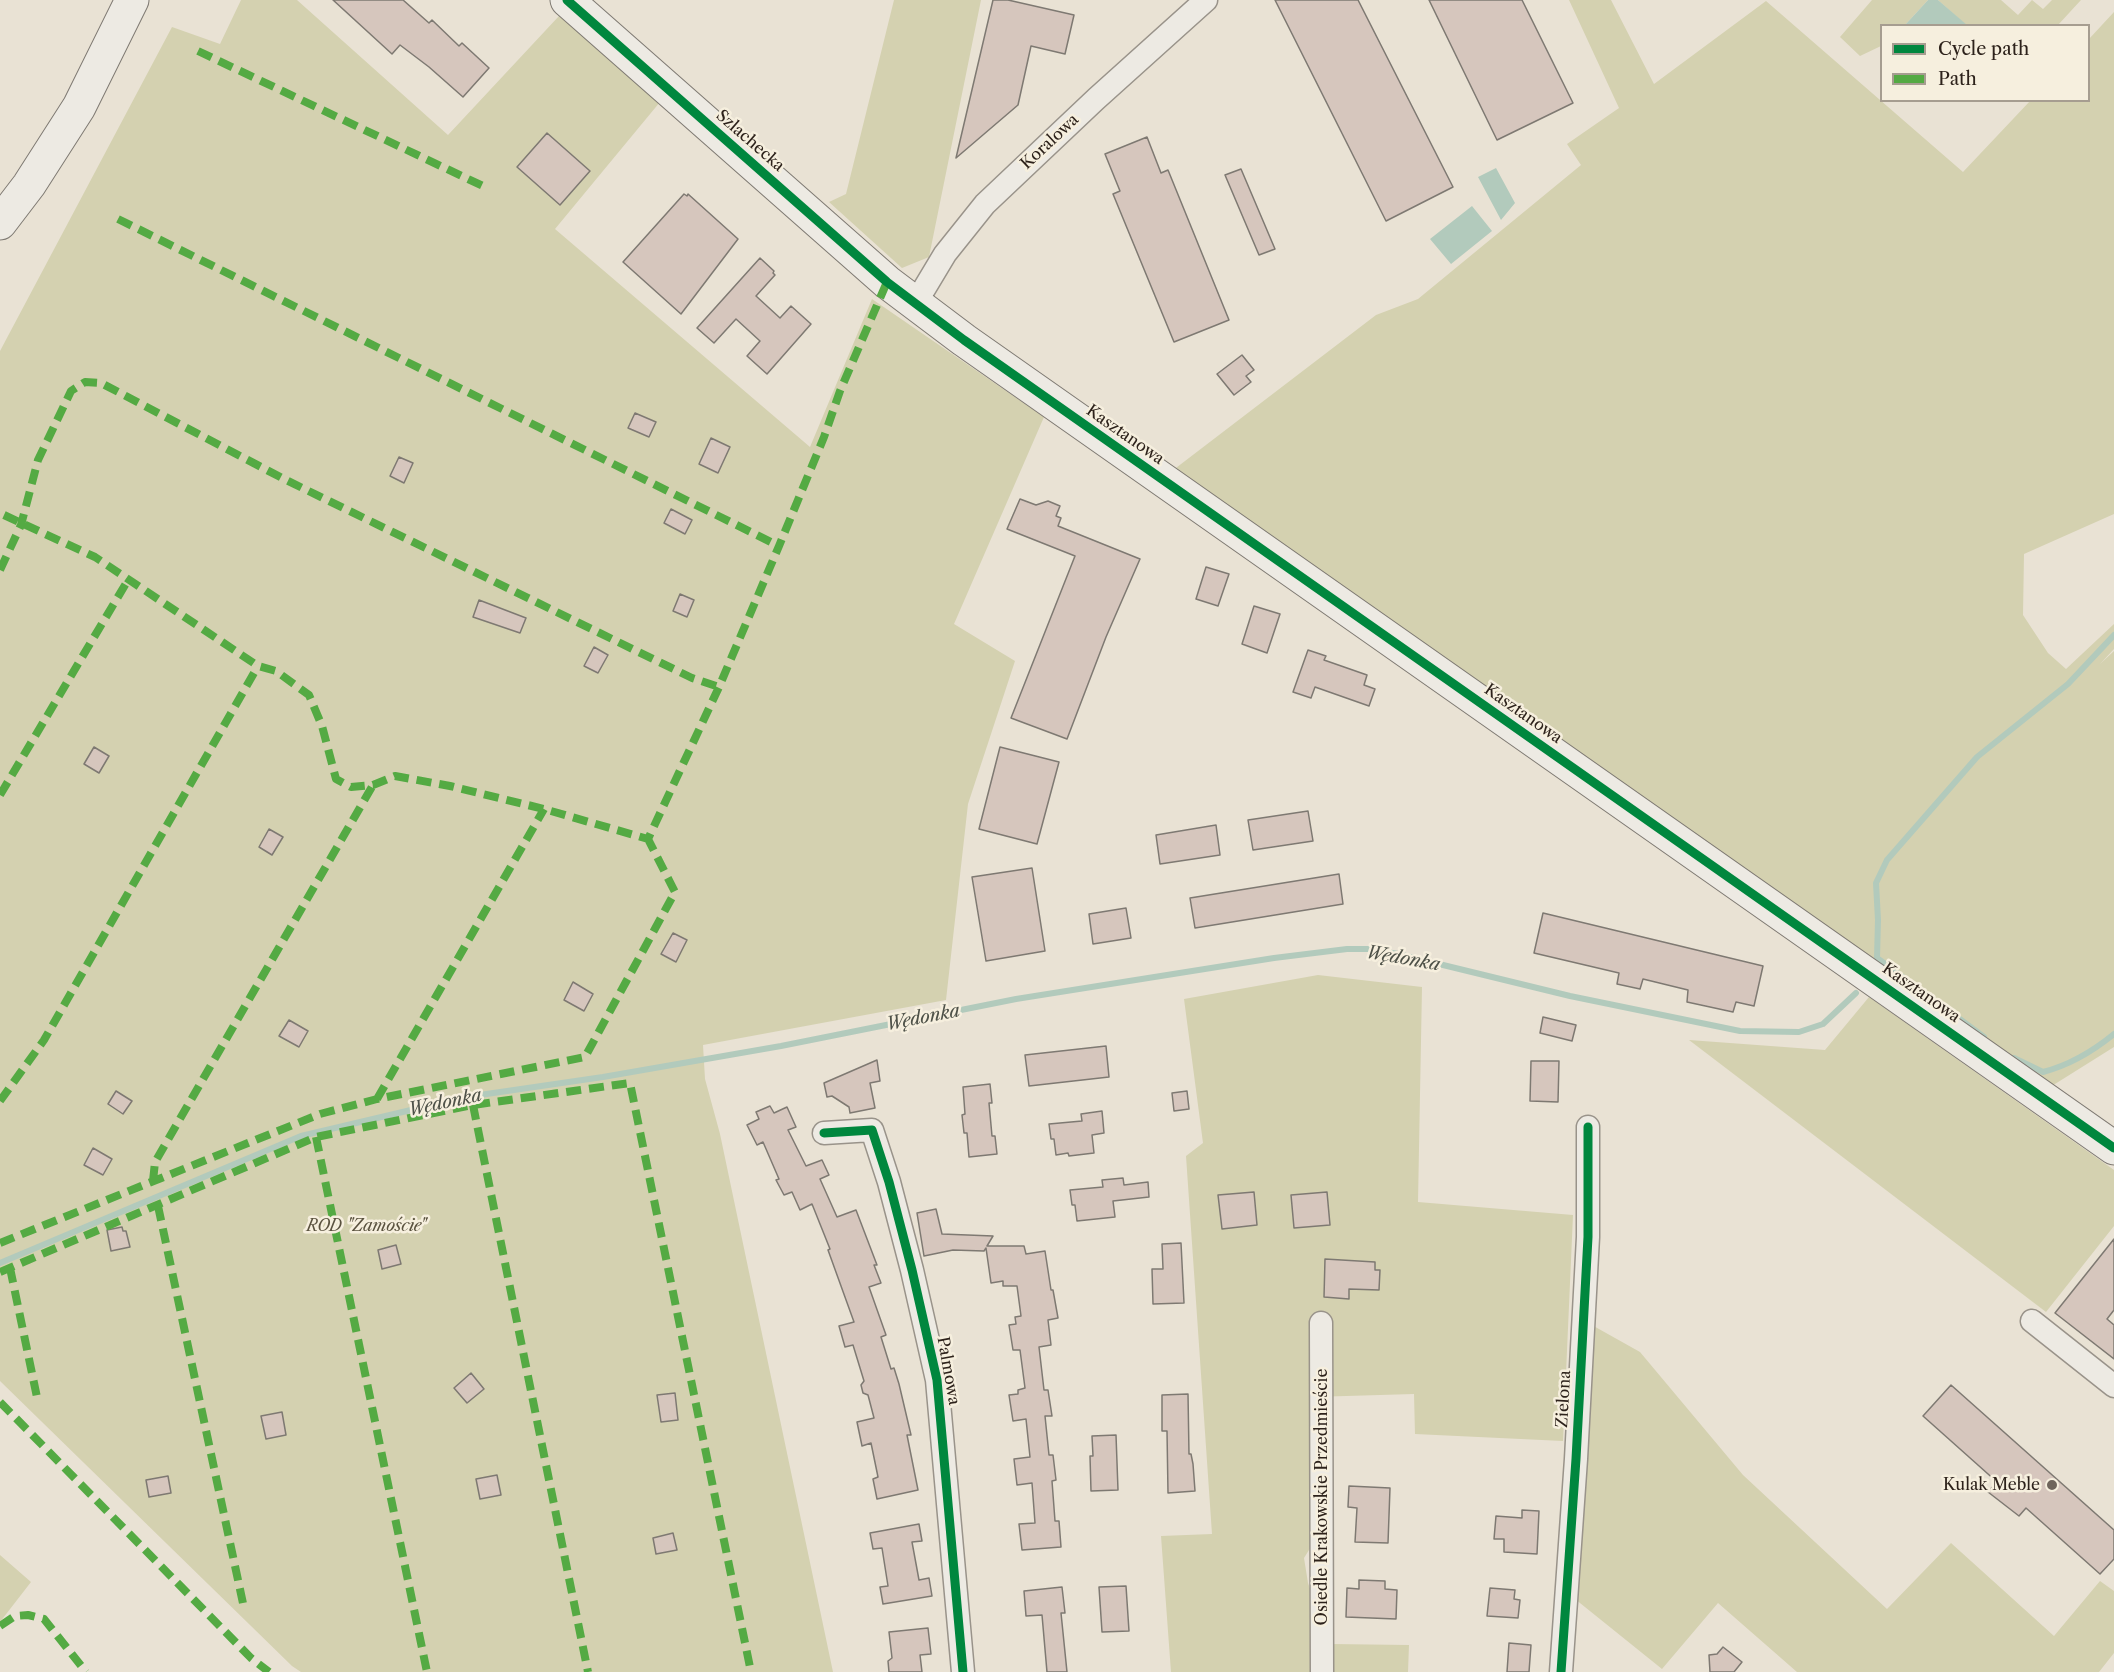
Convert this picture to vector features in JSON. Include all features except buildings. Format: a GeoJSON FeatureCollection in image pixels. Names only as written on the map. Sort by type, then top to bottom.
{"type":"FeatureCollection","features":[{"type":"Feature","properties":{"kind":"street"},"geometry":{"type":"LineString","coordinates":[[0,223],[29,185],[79,107],[132,0]]}},
{"type":"Feature","properties":{"kind":"street","name":"Szlachecka"},"geometry":{"type":"LineString","coordinates":[[567,0],[915,304]]}},
{"type":"Feature","properties":{"kind":"street","name":"Koralowa"},"geometry":{"type":"LineString","coordinates":[[915,304],[945,254],[985,204],[1096,99],[1206,0]]}},
{"type":"Feature","properties":{"kind":"street","name":"Kasztanowa"},"geometry":{"type":"LineString","coordinates":[[915,304],[1096,434],[2114,1148]]}},
{"type":"Feature","properties":{"kind":"street","name":"Zielona"},"geometry":{"type":"LineString","coordinates":[[1561,1672],[1588,1237],[1588,1127]]}},
{"type":"Feature","properties":{"kind":"street","name":"Palmowa"},"geometry":{"type":"LineString","coordinates":[[824,1133],[872,1130],[889,1182],[912,1270],[937,1380],[963,1672]]}},
{"type":"Feature","properties":{"kind":"street"},"geometry":{"type":"LineString","coordinates":[[2032,1322],[2114,1386]]}},
{"type":"Feature","properties":{"kind":"street","name":"Osiedle Krakowskie Przedmieście"},"geometry":{"type":"LineString","coordinates":[[1321,1323],[1322,1672]]}},
{"type":"Feature","properties":{"kind":"green space","name":"ROD \"Zamoście\""},"geometry":{"type":"Polygon","coordinates":[[[241,0],[297,0],[448,135],[559,16],[660,102],[555,229],[810,447],[872,299],[1044,417],[954,624],[1015,661],[968,804],[946,1000],[703,1045],[705,1079],[720,1134],[833,1672],[301,1672],[292,1666],[0,1381],[0,351],[172,27],[220,44],[241,0]]]}},
{"type":"Feature","properties":{"kind":"green space"},"geometry":{"type":"Polygon","coordinates":[[[894,0],[981,0],[929,257],[902,268],[829,202],[846,194],[894,0]]]}},
{"type":"Feature","properties":{"kind":"green space"},"geometry":{"type":"Polygon","coordinates":[[[1569,0],[1611,0],[1654,84],[1766,1],[1963,172],[2029,102],[2090,102],[2090,38],[2114,12],[2114,514],[2024,554],[2023,615],[2048,653],[2066,669],[2114,624],[2114,649],[2100,664],[2114,651],[2114,1047],[2047,1089],[1168,474],[1376,315],[1418,299],[1581,165],[1567,144],[1619,108],[1569,0]]]}},
{"type":"Feature","properties":{"kind":"green space"},"geometry":{"type":"Polygon","coordinates":[[[1872,0],[1928,0],[1906,24],[1880,24],[1880,46],[1860,56],[1840,37],[1872,0]]]}},
{"type":"Feature","properties":{"kind":"green space"},"geometry":{"type":"Polygon","coordinates":[[[1938,0],[2001,0],[2018,15],[2032,0],[2043,9],[2052,0],[2081,0],[2059,24],[1965,24],[1938,0]]]}},
{"type":"Feature","properties":{"kind":"green space"},"geometry":{"type":"Polygon","coordinates":[[[1318,975],[1422,987],[1418,1202],[1573,1215],[1563,1441],[1415,1434],[1414,1394],[1312,1397],[1314,1542],[1304,1558],[1308,1583],[1318,1612],[1314,1672],[1171,1672],[1161,1536],[1212,1534],[1186,1156],[1203,1143],[1184,999],[1318,975]]]}},
{"type":"Feature","properties":{"kind":"green space"},"geometry":{"type":"Polygon","coordinates":[[[1869,997],[2114,1170],[2114,1226],[2046,1312],[1689,1040],[1825,1050],[1869,997]]]}},
{"type":"Feature","properties":{"kind":"green space"},"geometry":{"type":"Polygon","coordinates":[[[1590,1324],[1640,1352],[1743,1475],[1887,1609],[1951,1543],[2054,1636],[2100,1581],[2114,1591],[2114,1653],[2099,1672],[1797,1672],[1718,1603],[1662,1669],[1575,1599],[1590,1324]]]}},
{"type":"Feature","properties":{"kind":"green space"},"geometry":{"type":"Polygon","coordinates":[[[0,1555],[31,1582],[0,1622],[0,1555]]]}},
{"type":"Feature","properties":{"kind":"green space"},"geometry":{"type":"Polygon","coordinates":[[[1331,1644],[1409,1645],[1408,1672],[1330,1672],[1331,1644]]]}},
{"type":"Feature","properties":{"kind":"shaded area"},"geometry":{"type":"Polygon","coordinates":[[[1928,0],[1938,0],[1966,24],[1906,24],[1928,0]]]}},
{"type":"Feature","properties":{"kind":"shaded area"},"geometry":{"type":"Polygon","coordinates":[[[1496,168],[1515,203],[1501,220],[1478,177],[1496,168]]]}},
{"type":"Feature","properties":{"kind":"shaded area"},"geometry":{"type":"Polygon","coordinates":[[[1472,206],[1492,231],[1451,264],[1430,239],[1472,206]]]}},
{"type":"Feature","properties":{"kind":"waterway"},"geometry":{"type":"LineString","coordinates":[[1984,1037],[1877,958],[1876,883],[1887,860],[1977,757],[2068,684],[2114,635]]}},
{"type":"Feature","properties":{"kind":"waterway","name":"Wędonka"},"geometry":{"type":"LineString","coordinates":[[0,1263],[301,1136],[466,1097],[603,1077],[781,1046],[1016,999],[1274,958],[1347,949],[1369,949],[1570,996],[1740,1031],[1799,1032],[1823,1024],[1856,993]]}},
{"type":"Feature","properties":{"kind":"waterway","name":"Wędonka"},"geometry":{"type":"LineString","coordinates":[[2014,1058],[2043,1072],[2080,1057],[2114,1034]]}},
{"type":"Feature","properties":{"kind":"marked path"},"geometry":{"type":"LineString","coordinates":[[198,51],[485,187]]}},
{"type":"Feature","properties":{"kind":"marked path"},"geometry":{"type":"LineString","coordinates":[[118,219],[779,546]]}},
{"type":"Feature","properties":{"kind":"marked path"},"geometry":{"type":"LineString","coordinates":[[4,515],[95,557],[258,666],[276,671],[309,695],[322,726],[336,779],[351,787],[373,785],[395,776],[450,786],[544,809],[648,839],[719,687],[887,282]]}},
{"type":"Feature","properties":{"kind":"marked path"},"geometry":{"type":"LineString","coordinates":[[0,570],[21,525],[38,460],[71,391],[85,382],[101,383],[284,479],[692,678],[719,687]]}},
{"type":"Feature","properties":{"kind":"marked path"},"geometry":{"type":"LineString","coordinates":[[0,795],[128,580]]}},
{"type":"Feature","properties":{"kind":"marked path"},"geometry":{"type":"LineString","coordinates":[[0,1101],[44,1040],[258,666]]}},
{"type":"Feature","properties":{"kind":"marked path"},"geometry":{"type":"LineString","coordinates":[[153,1181],[155,1162],[373,785]]}},
{"type":"Feature","properties":{"kind":"marked path"},"geometry":{"type":"LineString","coordinates":[[377,1099],[544,809]]}},
{"type":"Feature","properties":{"kind":"marked path"},"geometry":{"type":"LineString","coordinates":[[0,1243],[320,1114],[377,1099],[585,1057],[675,892],[648,839]]}},
{"type":"Feature","properties":{"kind":"marked path"},"geometry":{"type":"LineString","coordinates":[[0,1272],[316,1137],[473,1105],[630,1083],[751,1672]]}},
{"type":"Feature","properties":{"kind":"marked path"},"geometry":{"type":"LineString","coordinates":[[473,1105],[588,1672]]}},
{"type":"Feature","properties":{"kind":"marked path"},"geometry":{"type":"LineString","coordinates":[[316,1137],[427,1672]]}},
{"type":"Feature","properties":{"kind":"marked path"},"geometry":{"type":"LineString","coordinates":[[158,1206],[244,1608]]}},
{"type":"Feature","properties":{"kind":"marked path"},"geometry":{"type":"LineString","coordinates":[[10,1268],[38,1402]]}},
{"type":"Feature","properties":{"kind":"marked path"},"geometry":{"type":"LineString","coordinates":[[0,1402],[251,1658],[269,1672]]}},
{"type":"Feature","properties":{"kind":"marked path"},"geometry":{"type":"LineString","coordinates":[[0,1626],[15,1616],[28,1615],[44,1619],[86,1672]]}},
{"type":"Feature","properties":{"kind":"cycle path"},"geometry":{"type":"LineString","coordinates":[[567,0],[887,282],[964,340],[2114,1148]]}},
{"type":"Feature","properties":{"kind":"cycle path"},"geometry":{"type":"LineString","coordinates":[[1561,1672],[1588,1237],[1588,1127]]}},
{"type":"Feature","properties":{"kind":"cycle path"},"geometry":{"type":"LineString","coordinates":[[824,1133],[872,1130],[889,1182],[912,1270],[937,1380],[963,1672]]}},
{"type":"Feature","properties":{"kind":"place","name":"Kulak Meble"},"geometry":{"type":"Point","coordinates":[2052,1485]}}]}
